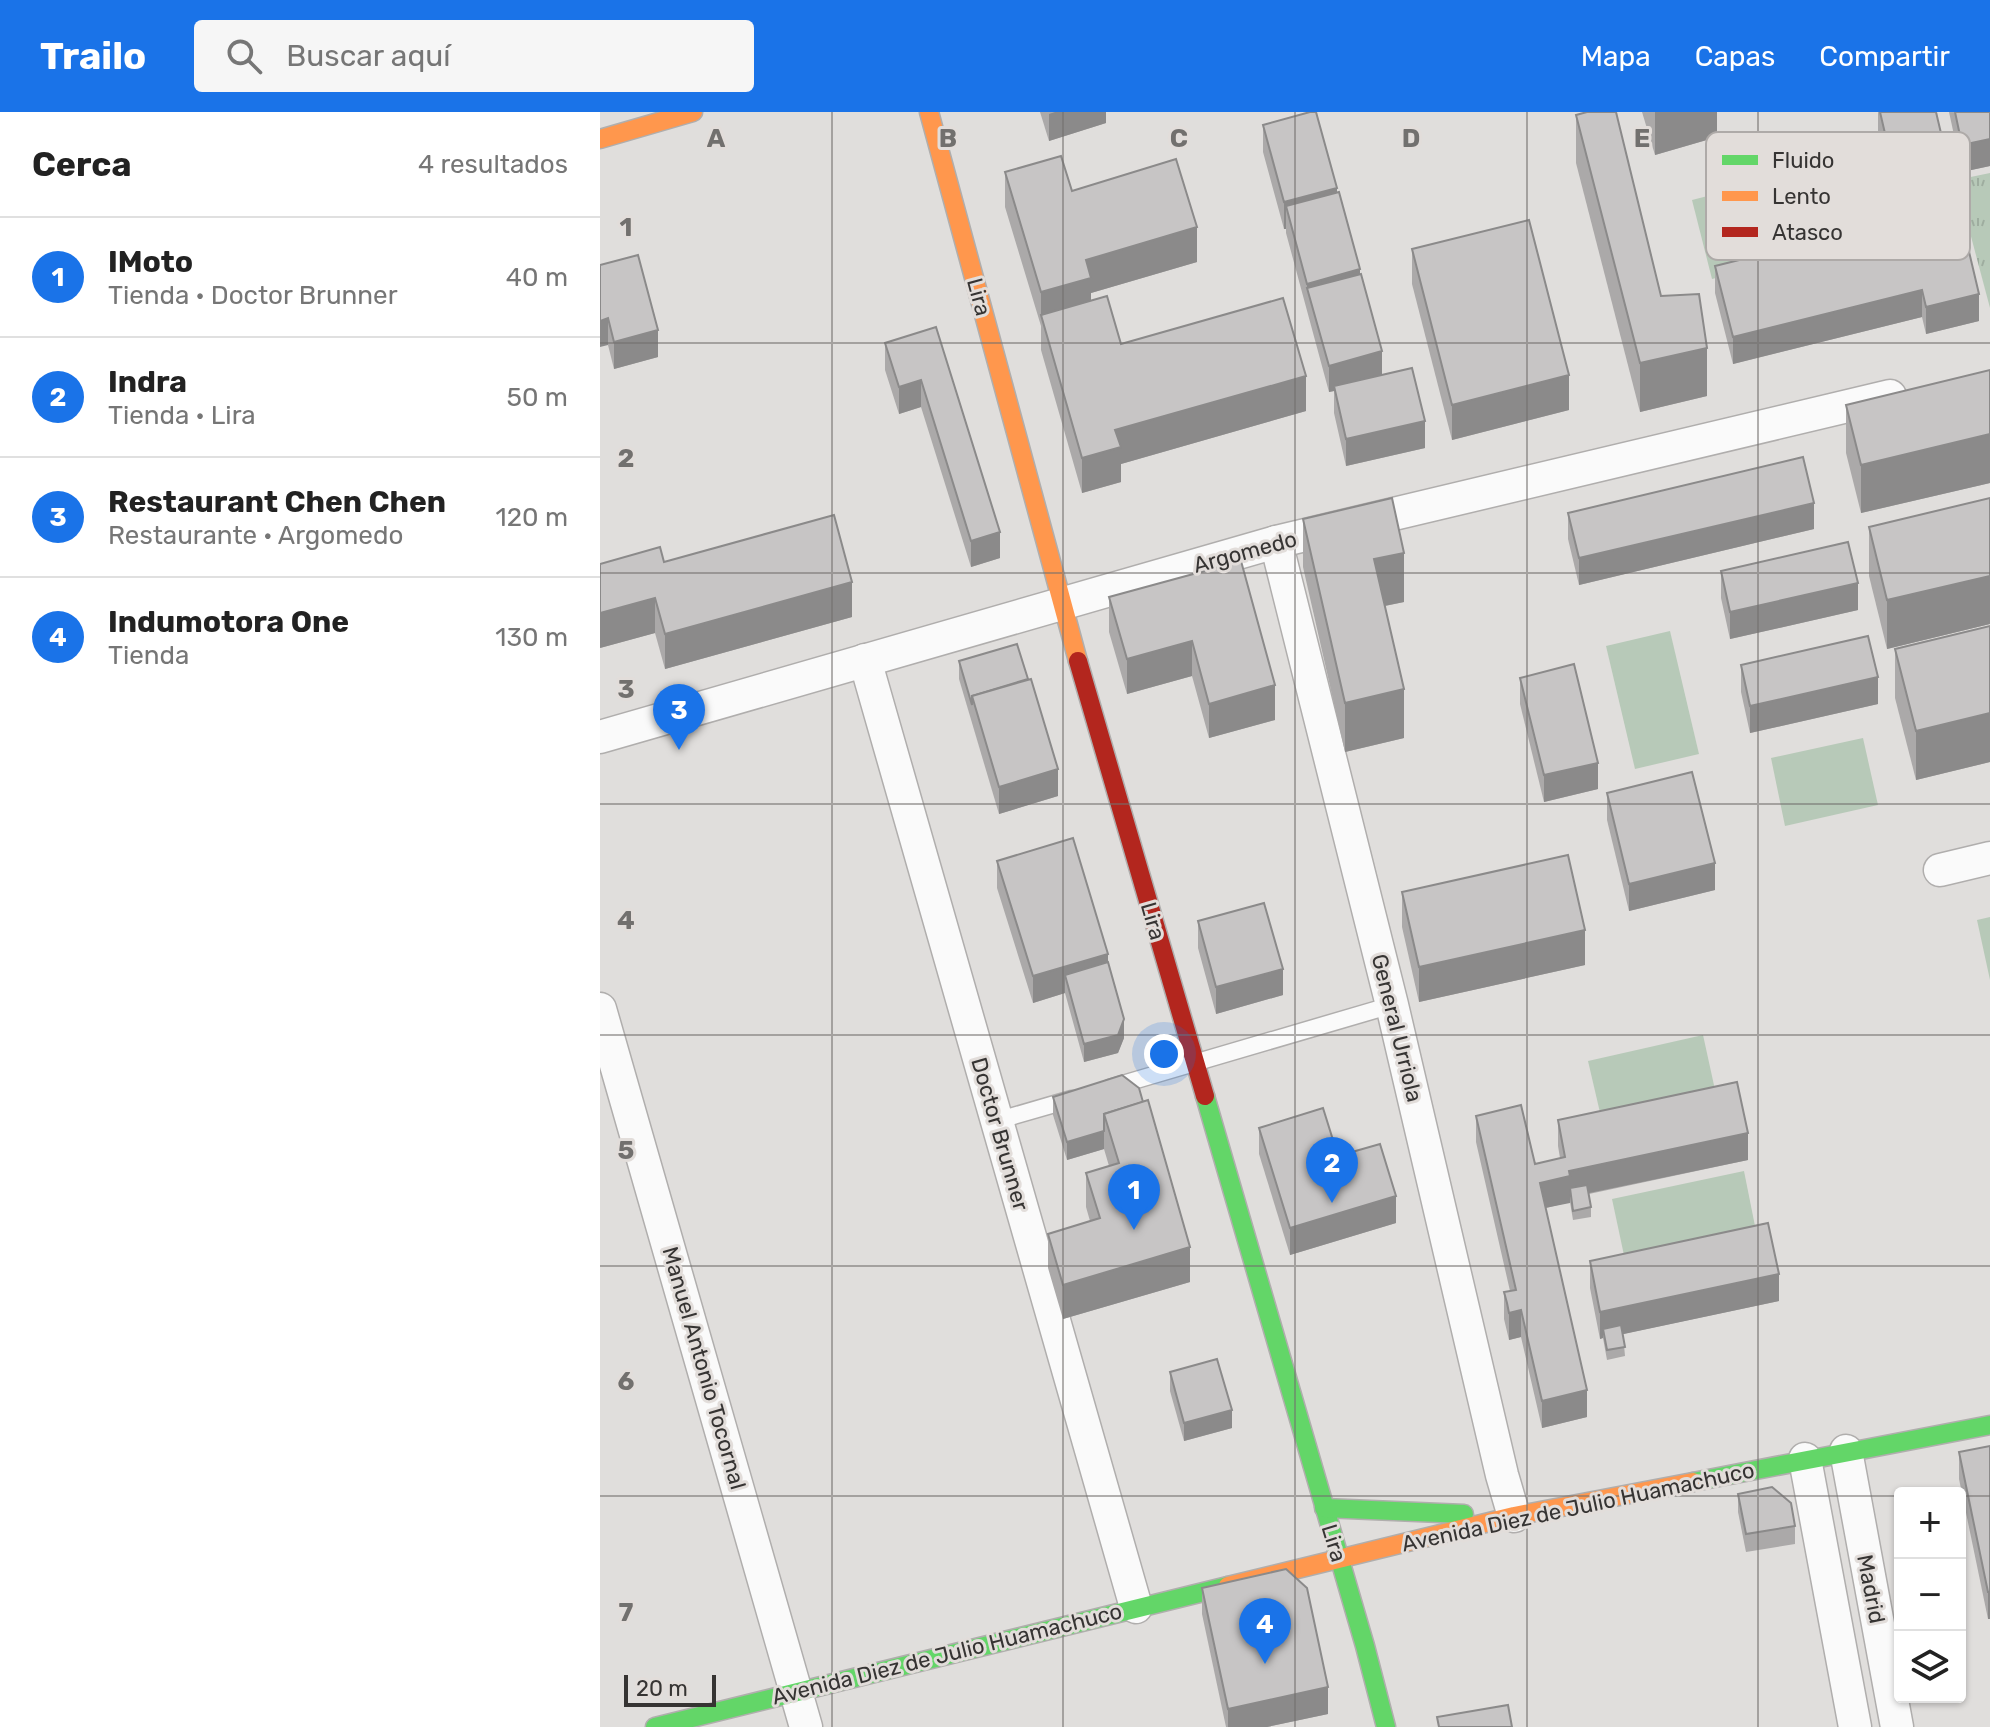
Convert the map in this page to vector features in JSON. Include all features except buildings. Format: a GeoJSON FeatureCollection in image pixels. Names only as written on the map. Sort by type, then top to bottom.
{"type":"FeatureCollection","features":[{"type":"Feature","properties":{"kind":"main road"},"geometry":{"type":"LineString","coordinates":[[600,139],[693,112]]}},
{"type":"Feature","properties":{"kind":"main road","name":"Lira"},"geometry":{"type":"LineString","coordinates":[[929,112],[1061,603],[1386,1727]]}},
{"type":"Feature","properties":{"kind":"main road","name":"Avenida Diez de Julio Huamachuco"},"geometry":{"type":"LineString","coordinates":[[655,1727],[1514,1516],[1990,1425]]}},
{"type":"Feature","properties":{"kind":"main road"},"geometry":{"type":"LineString","coordinates":[[1324,1508],[1514,1516]]}},
{"type":"Feature","properties":{"kind":"street","name":"Argomedo"},"geometry":{"type":"LineString","coordinates":[[600,737],[1276,542],[1912,390]]}},
{"type":"Feature","properties":{"kind":"street","name":"General Urriola"},"geometry":{"type":"LineString","coordinates":[[1276,542],[1392,1005],[1514,1516]]}},
{"type":"Feature","properties":{"kind":"street","name":"Doctor Brunner"},"geometry":{"type":"LineString","coordinates":[[865,660],[1136,1607]]}},
{"type":"Feature","properties":{"kind":"street"},"geometry":{"type":"LineString","coordinates":[[1940,870],[1990,858]]}},
{"type":"Feature","properties":{"kind":"street","name":"Manuel Antonio Tocornal"},"geometry":{"type":"LineString","coordinates":[[600,1009],[806,1727]]}},
{"type":"Feature","properties":{"kind":"street","name":"Madrid"},"geometry":{"type":"LineString","coordinates":[[1846,1451],[1897,1727]]}},
{"type":"Feature","properties":{"kind":"street","name":"Madrid"},"geometry":{"type":"LineString","coordinates":[[1805,1459],[1855,1727]]}},
{"type":"Feature","properties":{"kind":"lane"},"geometry":{"type":"LineString","coordinates":[[996,1121],[1392,1005]]}},
{"type":"Feature","properties":{"kind":"green space"},"geometry":{"type":"Polygon","coordinates":[[[1990,173],[1990,308],[1970,233],[1970,177],[1990,173]]]}},
{"type":"Feature","properties":{"kind":"green space"},"geometry":{"type":"Polygon","coordinates":[[[1706,196],[1706,255],[1692,200],[1706,196]]]}},
{"type":"Feature","properties":{"kind":"green space"},"geometry":{"type":"Polygon","coordinates":[[[1707,260],[1786,260],[1712,279],[1707,260]]]}},
{"type":"Feature","properties":{"kind":"green space"},"geometry":{"type":"Polygon","coordinates":[[[1670,631],[1699,754],[1635,769],[1606,646],[1670,631]]]}},
{"type":"Feature","properties":{"kind":"green space"},"geometry":{"type":"Polygon","coordinates":[[[1863,738],[1878,805],[1785,826],[1771,758],[1863,738]]]}},
{"type":"Feature","properties":{"kind":"green space"},"geometry":{"type":"Polygon","coordinates":[[[1990,917],[1990,980],[1977,920],[1990,917]]]}},
{"type":"Feature","properties":{"kind":"green space"},"geometry":{"type":"Polygon","coordinates":[[[1703,1035],[1719,1108],[1605,1134],[1588,1061],[1703,1035]]]}},
{"type":"Feature","properties":{"kind":"green space"},"geometry":{"type":"Polygon","coordinates":[[[1744,1171],[1759,1246],[1628,1274],[1612,1199],[1744,1171]]]}},
{"type":"Feature","properties":{"kind":"traffic: fast"},"geometry":{"type":"LineString","coordinates":[[1205,1096],[1386,1727]]}},
{"type":"Feature","properties":{"kind":"traffic: fast"},"geometry":{"type":"LineString","coordinates":[[1693,1482],[1990,1425]]}},
{"type":"Feature","properties":{"kind":"traffic: fast"},"geometry":{"type":"LineString","coordinates":[[1324,1508],[1464,1514]]}},
{"type":"Feature","properties":{"kind":"traffic: fast"},"geometry":{"type":"LineString","coordinates":[[655,1727],[1228,1586]]}},
{"type":"Feature","properties":{"kind":"traffic: slow"},"geometry":{"type":"LineString","coordinates":[[600,139],[693,112]]}},
{"type":"Feature","properties":{"kind":"traffic: slow"},"geometry":{"type":"LineString","coordinates":[[929,112],[1078,661]]}},
{"type":"Feature","properties":{"kind":"traffic: slow"},"geometry":{"type":"LineString","coordinates":[[1228,1586],[1514,1516],[1693,1482]]}},
{"type":"Feature","properties":{"kind":"traffic: jam"},"geometry":{"type":"LineString","coordinates":[[1078,661],[1205,1096]]}},
{"type":"Feature","properties":{"kind":"place","name":"Restaurant Chen Chen"},"geometry":{"type":"Point","coordinates":[679,750]}},
{"type":"Feature","properties":{"kind":"place","name":"Indra"},"geometry":{"type":"Point","coordinates":[1332,1203]}},
{"type":"Feature","properties":{"kind":"place","name":"IMoto"},"geometry":{"type":"Point","coordinates":[1134,1230]}},
{"type":"Feature","properties":{"kind":"place","name":"Indumotora One"},"geometry":{"type":"Point","coordinates":[1265,1664]}}]}
